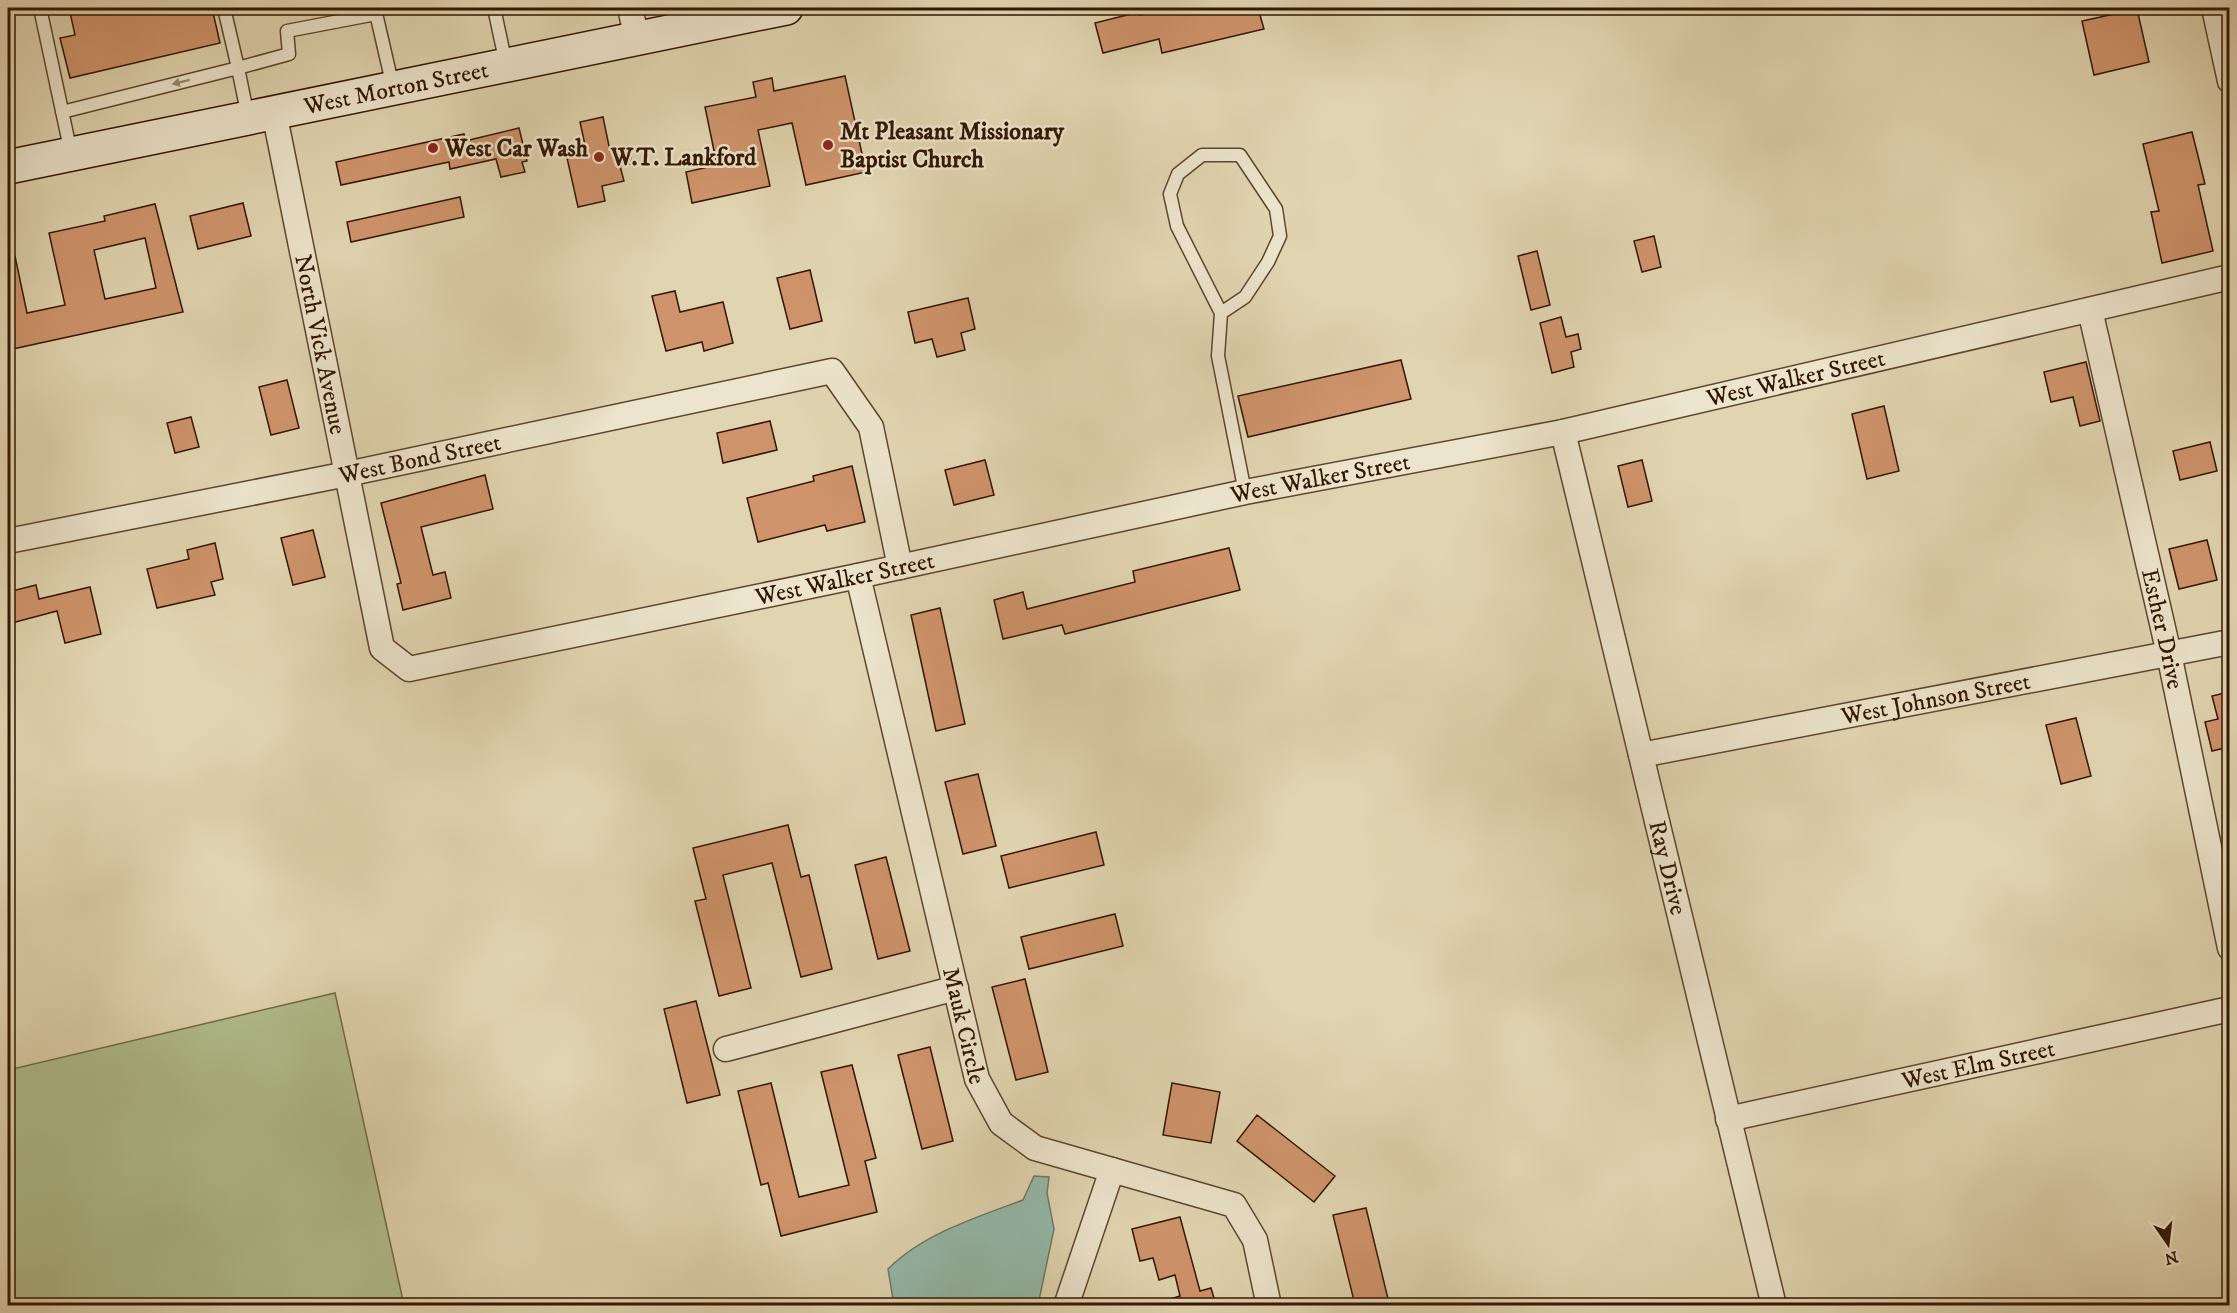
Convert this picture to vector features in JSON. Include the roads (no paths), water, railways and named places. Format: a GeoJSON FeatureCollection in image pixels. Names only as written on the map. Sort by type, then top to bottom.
{"type":"FeatureCollection","features":[{"type":"Feature","properties":{"kind":"main road","name":"West Morton Street"},"geometry":{"type":"LineString","coordinates":[[8,167],[506,65],[633,23],[766,10]]}},
{"type":"Feature","properties":{"kind":"street"},"geometry":{"type":"LineString","coordinates":[[2214,8],[2229,81]]}},
{"type":"Feature","properties":{"kind":"street","name":"North Vick Avenue"},"geometry":{"type":"LineString","coordinates":[[261,114],[347,474],[382,648],[409,669]]}},
{"type":"Feature","properties":{"kind":"street","name":"West Walker Street"},"geometry":{"type":"LineString","coordinates":[[409,669],[858,576],[1245,492],[1563,432],[2229,277]]}},
{"type":"Feature","properties":{"kind":"street","name":"Esther Drive"},"geometry":{"type":"LineString","coordinates":[[2090,310],[2169,654],[2229,948]]}},
{"type":"Feature","properties":{"kind":"street","name":"West Bond Street"},"geometry":{"type":"LineString","coordinates":[[8,541],[347,474],[832,371],[871,427],[900,567]]}},
{"type":"Feature","properties":{"kind":"street","name":"Ray Drive"},"geometry":{"type":"LineString","coordinates":[[1563,432],[1774,1305]]}},
{"type":"Feature","properties":{"kind":"street","name":"Mauk Circle"},"geometry":{"type":"LineString","coordinates":[[858,576],[977,1079],[1001,1123],[1035,1148],[1234,1205],[1255,1240],[1269,1305]]}},
{"type":"Feature","properties":{"kind":"street","name":"West Johnson Street"},"geometry":{"type":"LineString","coordinates":[[1641,754],[2229,642]]}},
{"type":"Feature","properties":{"kind":"street"},"geometry":{"type":"LineString","coordinates":[[726,1049],[956,988]]}},
{"type":"Feature","properties":{"kind":"street","name":"West Elm Street"},"geometry":{"type":"LineString","coordinates":[[1728,1119],[2229,1009]]}},
{"type":"Feature","properties":{"kind":"street"},"geometry":{"type":"LineString","coordinates":[[1066,1305],[1112,1170]]}},
{"type":"Feature","properties":{"kind":"lane"},"geometry":{"type":"LineString","coordinates":[[40,8],[71,154]]}},
{"type":"Feature","properties":{"kind":"lane"},"geometry":{"type":"LineString","coordinates":[[224,8],[238,68],[261,114]]}},
{"type":"Feature","properties":{"kind":"lane"},"geometry":{"type":"LineString","coordinates":[[494,8],[506,65]]}},
{"type":"Feature","properties":{"kind":"lane"},"geometry":{"type":"LineString","coordinates":[[62,112],[289,54],[287,31],[375,11],[393,87]]}},
{"type":"Feature","properties":{"kind":"lane"},"geometry":{"type":"LineString","coordinates":[[1221,313],[1245,297],[1268,262],[1280,236],[1276,209],[1240,155],[1202,155],[1178,174],[1170,194],[1177,226],[1221,313],[1218,356],[1245,492]]}},
{"type":"Feature","properties":{"kind":"place","name":"Mt Pleasant Missionary Baptist Church"},"geometry":{"type":"Point","coordinates":[828,145]}},
{"type":"Feature","properties":{"kind":"place","name":"West Car Wash"},"geometry":{"type":"Point","coordinates":[433,148]}},
{"type":"Feature","properties":{"kind":"place","name":"W.T. Lankford"},"geometry":{"type":"Point","coordinates":[599,157]}}]}
